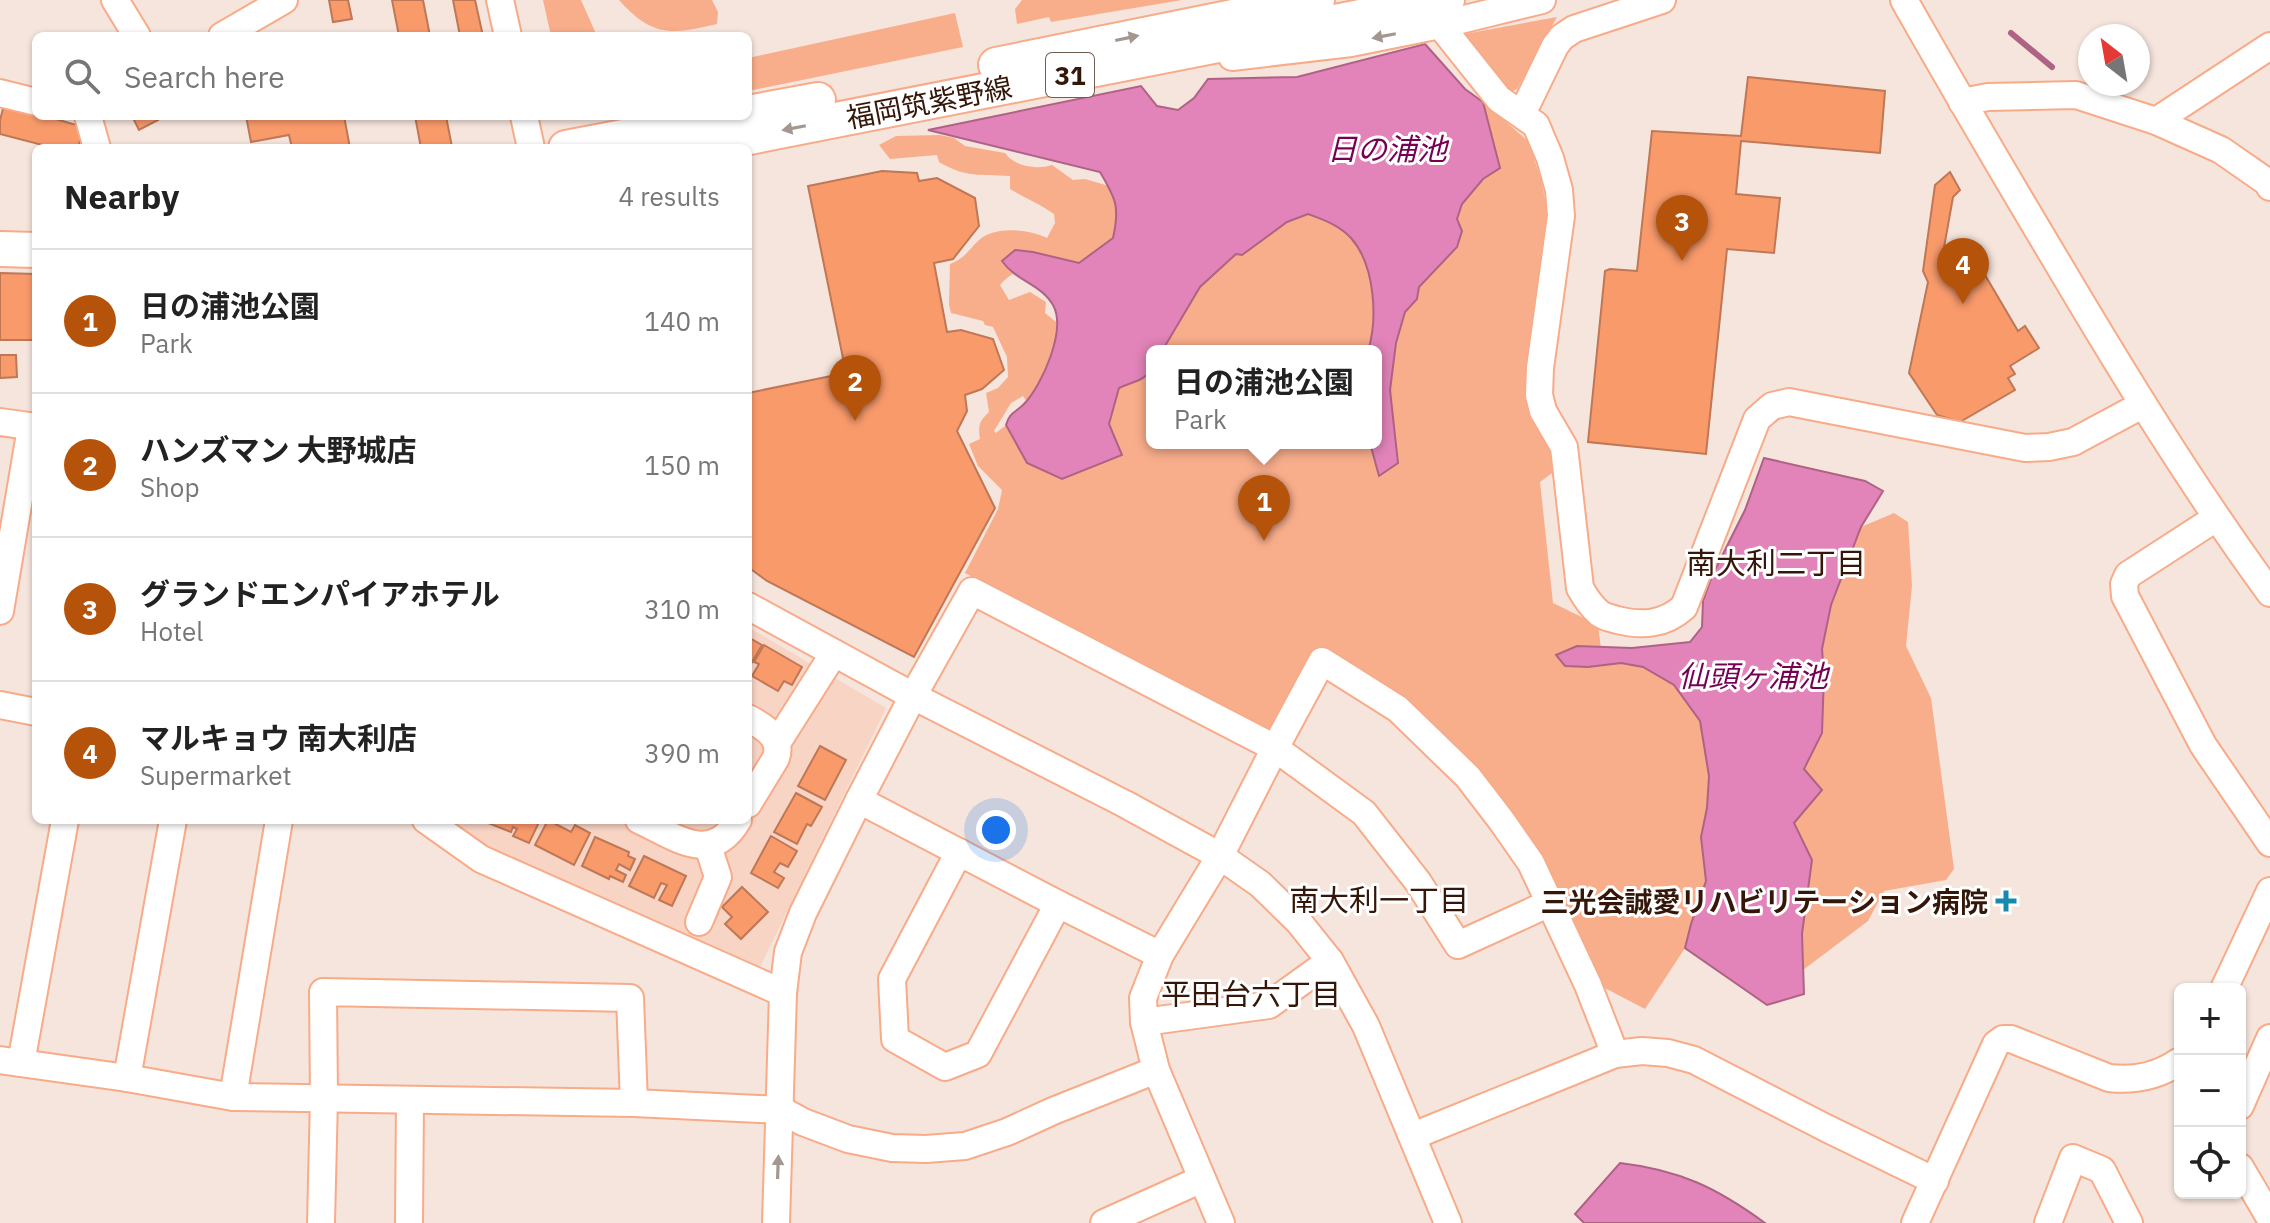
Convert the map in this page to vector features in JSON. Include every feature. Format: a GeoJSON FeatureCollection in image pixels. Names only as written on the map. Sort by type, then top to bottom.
{"type":"FeatureCollection","features":[{"type":"Feature","properties":{"kind":"main road","name":"福岡筑紫野線"},"geometry":{"type":"LineString","coordinates":[[752,112],[1317,0]]}},
{"type":"Feature","properties":{"kind":"main road","name":"福岡筑紫野線"},"geometry":{"type":"LineString","coordinates":[[714,144],[1155,58],[1444,12]]}},
{"type":"Feature","properties":{"kind":"main road"},"geometry":{"type":"LineString","coordinates":[[587,144],[712,120]]}},
{"type":"Feature","properties":{"kind":"main road"},"geometry":{"type":"LineString","coordinates":[[0,227],[32,227]]}},
{"type":"Feature","properties":{"kind":"main road"},"geometry":{"type":"LineString","coordinates":[[0,249],[32,250]]}},
{"type":"Feature","properties":{"kind":"street"},"geometry":{"type":"LineString","coordinates":[[115,0],[135,32]]}},
{"type":"Feature","properties":{"kind":"street"},"geometry":{"type":"LineString","coordinates":[[229,32],[284,0]]}},
{"type":"Feature","properties":{"kind":"street"},"geometry":{"type":"LineString","coordinates":[[500,0],[507,32]]}},
{"type":"Feature","properties":{"kind":"street"},"geometry":{"type":"LineString","coordinates":[[1215,20],[1261,0]]}},
{"type":"Feature","properties":{"kind":"street"},"geometry":{"type":"LineString","coordinates":[[1542,0],[1444,12],[1499,99],[1536,125],[1559,190],[1561,216],[1539,395],[1543,411],[1564,447],[1580,588],[1602,616],[1648,624],[1676,615],[1684,607],[1757,419],[1772,406],[1789,402],[2025,448],[2073,442],[2142,405]]}},
{"type":"Feature","properties":{"kind":"street"},"geometry":{"type":"LineString","coordinates":[[1522,114],[1562,37],[1574,29],[1662,0]]}},
{"type":"Feature","properties":{"kind":"street"},"geometry":{"type":"LineString","coordinates":[[1904,0],[2142,405],[2216,518],[2270,593]]}},
{"type":"Feature","properties":{"kind":"street"},"geometry":{"type":"LineString","coordinates":[[2156,121],[2270,46]]}},
{"type":"Feature","properties":{"kind":"street"},"geometry":{"type":"LineString","coordinates":[[0,93],[32,101]]}},
{"type":"Feature","properties":{"kind":"street"},"geometry":{"type":"LineString","coordinates":[[1962,102],[1988,97],[2076,95],[2156,121],[2221,150],[2270,187]]}},
{"type":"Feature","properties":{"kind":"street"},"geometry":{"type":"LineString","coordinates":[[89,120],[96,144]]}},
{"type":"Feature","properties":{"kind":"street"},"geometry":{"type":"LineString","coordinates":[[525,120],[530,144]]}},
{"type":"Feature","properties":{"kind":"street"},"geometry":{"type":"LineString","coordinates":[[0,422],[32,428]]}},
{"type":"Feature","properties":{"kind":"street"},"geometry":{"type":"LineString","coordinates":[[0,611],[32,439]]}},
{"type":"Feature","properties":{"kind":"street"},"geometry":{"type":"LineString","coordinates":[[2216,518],[2128,575],[2124,584],[2125,596],[2203,745],[2270,843]]}},
{"type":"Feature","properties":{"kind":"street"},"geometry":{"type":"LineString","coordinates":[[776,1223],[783,993],[788,952],[803,913],[859,800],[972,591],[1275,748],[1364,813],[1418,882],[1458,945],[1550,903]]}},
{"type":"Feature","properties":{"kind":"street"},"geometry":{"type":"LineString","coordinates":[[752,608],[913,696],[1125,804],[1220,856],[1260,884],[1298,921],[1330,961],[1366,1026],[1448,1223]]}},
{"type":"Feature","properties":{"kind":"street"},"geometry":{"type":"LineString","coordinates":[[777,743],[834,653]]}},
{"type":"Feature","properties":{"kind":"street"},"geometry":{"type":"LineString","coordinates":[[1221,1223],[1156,1070],[1144,1022],[1143,998],[1160,955],[1220,856],[1322,661],[1398,709],[1468,777],[1531,863],[1588,985],[1615,1054]]}},
{"type":"Feature","properties":{"kind":"street"},"geometry":{"type":"LineString","coordinates":[[0,705],[32,711]]}},
{"type":"Feature","properties":{"kind":"street"},"geometry":{"type":"LineString","coordinates":[[752,720],[764,726],[777,743],[778,751],[752,797]]}},
{"type":"Feature","properties":{"kind":"street"},"geometry":{"type":"LineString","coordinates":[[859,800],[1160,955]]}},
{"type":"Feature","properties":{"kind":"street"},"geometry":{"type":"LineString","coordinates":[[64,824],[10,1061],[233,1097],[634,1103],[781,1110],[848,1139],[892,1148],[926,1149],[965,1146],[1007,1132],[1156,1070]]}},
{"type":"Feature","properties":{"kind":"street"},"geometry":{"type":"LineString","coordinates":[[127,1078],[172,824]]}},
{"type":"Feature","properties":{"kind":"street"},"geometry":{"type":"LineString","coordinates":[[233,1097],[278,824]]}},
{"type":"Feature","properties":{"kind":"street"},"geometry":{"type":"LineString","coordinates":[[432,824],[481,859],[783,993]]}},
{"type":"Feature","properties":{"kind":"street"},"geometry":{"type":"LineString","coordinates":[[648,824],[695,845],[708,846],[720,842],[736,824]]}},
{"type":"Feature","properties":{"kind":"street"},"geometry":{"type":"LineString","coordinates":[[699,922],[718,877],[708,846]]}},
{"type":"Feature","properties":{"kind":"street"},"geometry":{"type":"LineString","coordinates":[[959,852],[892,979],[895,1039],[945,1067],[978,1054],[1058,904]]}},
{"type":"Feature","properties":{"kind":"street"},"geometry":{"type":"LineString","coordinates":[[2227,983],[2270,891]]}},
{"type":"Feature","properties":{"kind":"street"},"geometry":{"type":"LineString","coordinates":[[1144,1022],[1269,1005],[1330,961]]}},
{"type":"Feature","properties":{"kind":"street"},"geometry":{"type":"LineString","coordinates":[[321,1223],[323,992],[630,998],[634,1103]]}},
{"type":"Feature","properties":{"kind":"street"},"geometry":{"type":"LineString","coordinates":[[2246,1092],[2270,1038]]}},
{"type":"Feature","properties":{"kind":"street"},"geometry":{"type":"LineString","coordinates":[[1915,1223],[1996,1044],[2003,1039],[2011,1039],[2109,1078],[2124,1080],[2154,1075],[2174,1066]]}},
{"type":"Feature","properties":{"kind":"street"},"geometry":{"type":"LineString","coordinates":[[1413,1136],[1615,1054],[1642,1051],[1668,1053],[1694,1060],[1935,1181]]}},
{"type":"Feature","properties":{"kind":"street"},"geometry":{"type":"LineString","coordinates":[[409,1223],[410,1100]]}},
{"type":"Feature","properties":{"kind":"street"},"geometry":{"type":"LineString","coordinates":[[2048,1223],[2073,1158],[2102,1170],[2129,1223]]}},
{"type":"Feature","properties":{"kind":"street"},"geometry":{"type":"LineString","coordinates":[[2246,1177],[2270,1218]]}},
{"type":"Feature","properties":{"kind":"street"},"geometry":{"type":"LineString","coordinates":[[1104,1223],[1202,1179]]}},
{"type":"Feature","properties":{"kind":"shaded area"},"geometry":{"type":"Polygon","coordinates":[[[543,0],[581,0],[595,32],[550,32],[543,0]]]}},
{"type":"Feature","properties":{"kind":"shaded area"},"geometry":{"type":"Polygon","coordinates":[[[619,0],[712,0],[718,12],[717,24],[687,30],[663,30],[642,21],[619,0]]]}},
{"type":"Feature","properties":{"kind":"shaded area"},"geometry":{"type":"Polygon","coordinates":[[[1022,0],[1182,0],[1051,22],[1049,17],[1017,24],[1015,9],[1022,0]]]}},
{"type":"Feature","properties":{"kind":"shaded area"},"geometry":{"type":"Polygon","coordinates":[[[955,13],[963,47],[752,90],[752,57],[955,13]]]}},
{"type":"Feature","properties":{"kind":"shaded area"},"geometry":{"type":"Polygon","coordinates":[[[1557,17],[1517,89],[1505,95],[1459,35],[1557,17]]]}},
{"type":"Feature","properties":{"kind":"shaded area"},"geometry":{"type":"Polygon","coordinates":[[[1483,102],[1528,141],[1541,179],[1550,224],[1530,406],[1559,468],[1540,482],[1553,603],[1598,625],[1601,648],[1577,646],[1556,655],[1588,667],[1621,663],[1643,667],[1674,685],[1700,721],[1709,776],[1701,837],[1706,881],[1685,948],[1645,1009],[1599,985],[1559,899],[1399,698],[1319,646],[1271,732],[965,573],[998,509],[1002,490],[978,466],[969,444],[980,439],[980,424],[989,412],[986,393],[998,388],[1008,377],[1007,357],[993,327],[985,325],[983,321],[951,313],[950,264],[979,240],[994,233],[1022,231],[1047,238],[1055,223],[1054,214],[1010,189],[1010,176],[957,171],[939,162],[937,155],[890,159],[879,145],[896,136],[940,135],[954,138],[965,146],[1005,153],[1020,164],[1033,167],[1052,165],[1073,180],[1085,179],[1116,188],[1121,229],[1101,268],[1061,265],[1034,267],[1021,270],[1000,285],[1009,300],[1030,292],[1046,302],[1045,313],[1071,334],[1030,406],[1023,396],[1011,403],[994,431],[996,433],[1006,425],[1027,463],[1109,424],[1119,388],[1146,376],[1146,449],[1372,449],[1379,475],[1398,463],[1390,390],[1396,343],[1405,312],[1417,299],[1419,287],[1457,247],[1462,231],[1457,219],[1462,204],[1483,179],[1500,168],[1483,102]]]}},
{"type":"Feature","properties":{"kind":"shaded area"},"geometry":{"type":"Polygon","coordinates":[[[1308,214],[1346,233],[1359,249],[1370,277],[1372,293],[1373,324],[1369,345],[1166,345],[1200,287],[1236,254],[1243,255],[1287,222],[1308,214]]]}},
{"type":"Feature","properties":{"kind":"shaded area"},"geometry":{"type":"Polygon","coordinates":[[[1894,513],[1908,522],[1912,586],[1906,646],[1931,698],[1954,869],[1946,880],[1884,891],[1868,921],[1803,970],[1802,934],[1812,860],[1794,823],[1822,790],[1804,769],[1822,733],[1822,649],[1831,605],[1861,527],[1894,513]]]}},
{"type":"Feature","properties":{"kind":"shaded area"},"geometry":{"type":"Polygon","coordinates":[[[752,629],[886,708],[760,967],[480,850],[444,824],[752,824],[752,629]]]}},
{"type":"Feature","properties":{"kind":"water","name":"日の浦池"},"geometry":{"type":"Polygon","coordinates":[[[1425,44],[1465,89],[1483,102],[1500,168],[1483,179],[1462,204],[1457,219],[1462,231],[1457,247],[1419,287],[1417,299],[1405,312],[1396,343],[1390,390],[1398,463],[1379,476],[1372,449],[1382,449],[1382,345],[1369,345],[1373,308],[1370,277],[1365,263],[1359,249],[1346,233],[1308,214],[1287,222],[1242,255],[1236,254],[1200,287],[1166,345],[1146,345],[1146,376],[1119,388],[1109,424],[1122,455],[1062,479],[1027,463],[1006,425],[1011,415],[1032,394],[1045,370],[1055,342],[1057,316],[1048,298],[1002,261],[1015,250],[1079,263],[1113,238],[1115,204],[1100,172],[928,130],[1141,86],[1157,106],[1178,110],[1194,98],[1208,79],[1297,77],[1425,44]]]}},
{"type":"Feature","properties":{"kind":"water","name":"仙頭ヶ浦池"},"geometry":{"type":"Polygon","coordinates":[[[1764,458],[1865,481],[1883,491],[1861,527],[1831,605],[1822,649],[1822,733],[1804,769],[1822,790],[1794,823],[1812,860],[1802,934],[1804,994],[1767,1005],[1685,948],[1706,881],[1701,837],[1709,776],[1700,721],[1674,685],[1643,667],[1621,663],[1565,666],[1556,655],[1577,646],[1632,648],[1690,642],[1702,627],[1703,601],[1712,576],[1745,510],[1764,458]]]}},
{"type":"Feature","properties":{"kind":"water"},"geometry":{"type":"Polygon","coordinates":[[[1620,1163],[1661,1170],[1697,1182],[1765,1223],[1584,1223],[1575,1214],[1620,1163]]]}},
{"type":"Feature","properties":{"kind":"building"},"geometry":{"type":"Polygon","coordinates":[[[329,0],[348,0],[352,19],[333,22],[329,0]]]}},
{"type":"Feature","properties":{"kind":"building"},"geometry":{"type":"Polygon","coordinates":[[[392,0],[423,0],[429,32],[398,32],[392,0]]]}},
{"type":"Feature","properties":{"kind":"building"},"geometry":{"type":"Polygon","coordinates":[[[453,0],[475,0],[482,32],[459,32],[453,0]]]}},
{"type":"Feature","properties":{"kind":"building"},"geometry":{"type":"Polygon","coordinates":[[[1748,77],[1885,91],[1880,153],[1741,141],[1736,194],[1780,198],[1774,253],[1727,249],[1706,454],[1588,442],[1605,271],[1637,271],[1652,131],[1741,136],[1748,77]]]}},
{"type":"Feature","properties":{"kind":"building"},"geometry":{"type":"Polygon","coordinates":[[[4,105],[32,113],[32,120],[59,120],[80,126],[81,137],[79,144],[39,144],[0,134],[4,105]]]}},
{"type":"Feature","properties":{"kind":"building"},"geometry":{"type":"Polygon","coordinates":[[[134,120],[158,120],[139,130],[134,120]]]}},
{"type":"Feature","properties":{"kind":"building"},"geometry":{"type":"Polygon","coordinates":[[[247,120],[345,120],[349,144],[291,144],[289,135],[251,142],[247,120]]]}},
{"type":"Feature","properties":{"kind":"building"},"geometry":{"type":"Polygon","coordinates":[[[416,120],[447,120],[451,144],[420,144],[416,120]]]}},
{"type":"Feature","properties":{"kind":"building"},"geometry":{"type":"Polygon","coordinates":[[[882,171],[917,173],[919,181],[937,178],[975,198],[979,226],[953,259],[934,263],[947,332],[961,330],[993,339],[1004,370],[982,389],[965,395],[967,411],[957,431],[995,508],[914,657],[767,581],[752,570],[752,392],[846,373],[808,186],[882,171]]]}},
{"type":"Feature","properties":{"kind":"building"},"geometry":{"type":"Polygon","coordinates":[[[1950,172],[1960,190],[1953,197],[1943,253],[1965,241],[2018,331],[2025,326],[2039,348],[2010,366],[2015,374],[2008,378],[2015,390],[1960,422],[1937,415],[1909,373],[1928,282],[1923,271],[1935,185],[1950,172]]]}},
{"type":"Feature","properties":{"kind":"building"},"geometry":{"type":"Polygon","coordinates":[[[0,273],[32,274],[32,340],[0,340],[0,273]]]}},
{"type":"Feature","properties":{"kind":"building"},"geometry":{"type":"Polygon","coordinates":[[[0,355],[16,355],[17,377],[0,378],[0,355]]]}},
{"type":"Feature","properties":{"kind":"building"},"geometry":{"type":"Polygon","coordinates":[[[752,639],[762,645],[752,662],[752,639]]]}},
{"type":"Feature","properties":{"kind":"building"},"geometry":{"type":"Polygon","coordinates":[[[764,645],[802,667],[792,685],[784,681],[778,691],[752,676],[759,664],[754,662],[764,645]]]}},
{"type":"Feature","properties":{"kind":"building"},"geometry":{"type":"Polygon","coordinates":[[[820,746],[846,760],[825,800],[798,786],[820,746]]]}},
{"type":"Feature","properties":{"kind":"building"},"geometry":{"type":"Polygon","coordinates":[[[796,793],[822,807],[811,826],[807,824],[797,844],[774,832],[796,793]]]}},
{"type":"Feature","properties":{"kind":"building"},"geometry":{"type":"Polygon","coordinates":[[[491,824],[538,824],[529,843],[513,836],[517,829],[513,827],[511,832],[491,824]]]}},
{"type":"Feature","properties":{"kind":"building"},"geometry":{"type":"Polygon","coordinates":[[[546,824],[556,824],[571,832],[575,825],[590,833],[574,865],[535,845],[546,824]]]}},
{"type":"Feature","properties":{"kind":"building"},"geometry":{"type":"Polygon","coordinates":[[[771,836],[797,851],[788,867],[780,863],[774,872],[784,878],[778,888],[751,873],[771,836]]]}},
{"type":"Feature","properties":{"kind":"building"},"geometry":{"type":"Polygon","coordinates":[[[595,837],[629,852],[628,856],[635,859],[630,870],[619,864],[616,870],[626,875],[623,882],[582,866],[595,837]]]}},
{"type":"Feature","properties":{"kind":"building"},"geometry":{"type":"Polygon","coordinates":[[[644,856],[686,876],[672,906],[659,900],[667,885],[661,883],[654,898],[629,886],[644,856]]]}},
{"type":"Feature","properties":{"kind":"building"},"geometry":{"type":"Polygon","coordinates":[[[742,887],[768,912],[741,939],[725,924],[732,917],[722,907],[742,887]]]}},
{"type":"Feature","properties":{"kind":"waterway"},"geometry":{"type":"LineString","coordinates":[[2011,33],[2052,67]]}},
{"type":"Feature","properties":{"kind":"place","name":"グランドエンパイアホテル"},"geometry":{"type":"Point","coordinates":[1682,261]}},
{"type":"Feature","properties":{"kind":"place","name":"マルキョウ 南大利店"},"geometry":{"type":"Point","coordinates":[1963,304]}},
{"type":"Feature","properties":{"kind":"place","name":"ハンズマン 大野城店"},"geometry":{"type":"Point","coordinates":[855,421]}},
{"type":"Feature","properties":{"kind":"place","name":"日の浦池公園"},"geometry":{"type":"Point","coordinates":[1264,541]}},
{"type":"Feature","properties":{"kind":"place","name":"三光会誠愛リハビリテーション病院"},"geometry":{"type":"Point","coordinates":[2006,901]}},
{"type":"Feature","properties":{"kind":"district","name":"南大利二丁目"},"geometry":{"type":"Point","coordinates":[1776,562]}},
{"type":"Feature","properties":{"kind":"district","name":"南大利一丁目"},"geometry":{"type":"Point","coordinates":[1379,899]}},
{"type":"Feature","properties":{"kind":"district","name":"平田台六丁目"},"geometry":{"type":"Point","coordinates":[1251,993]}}]}
